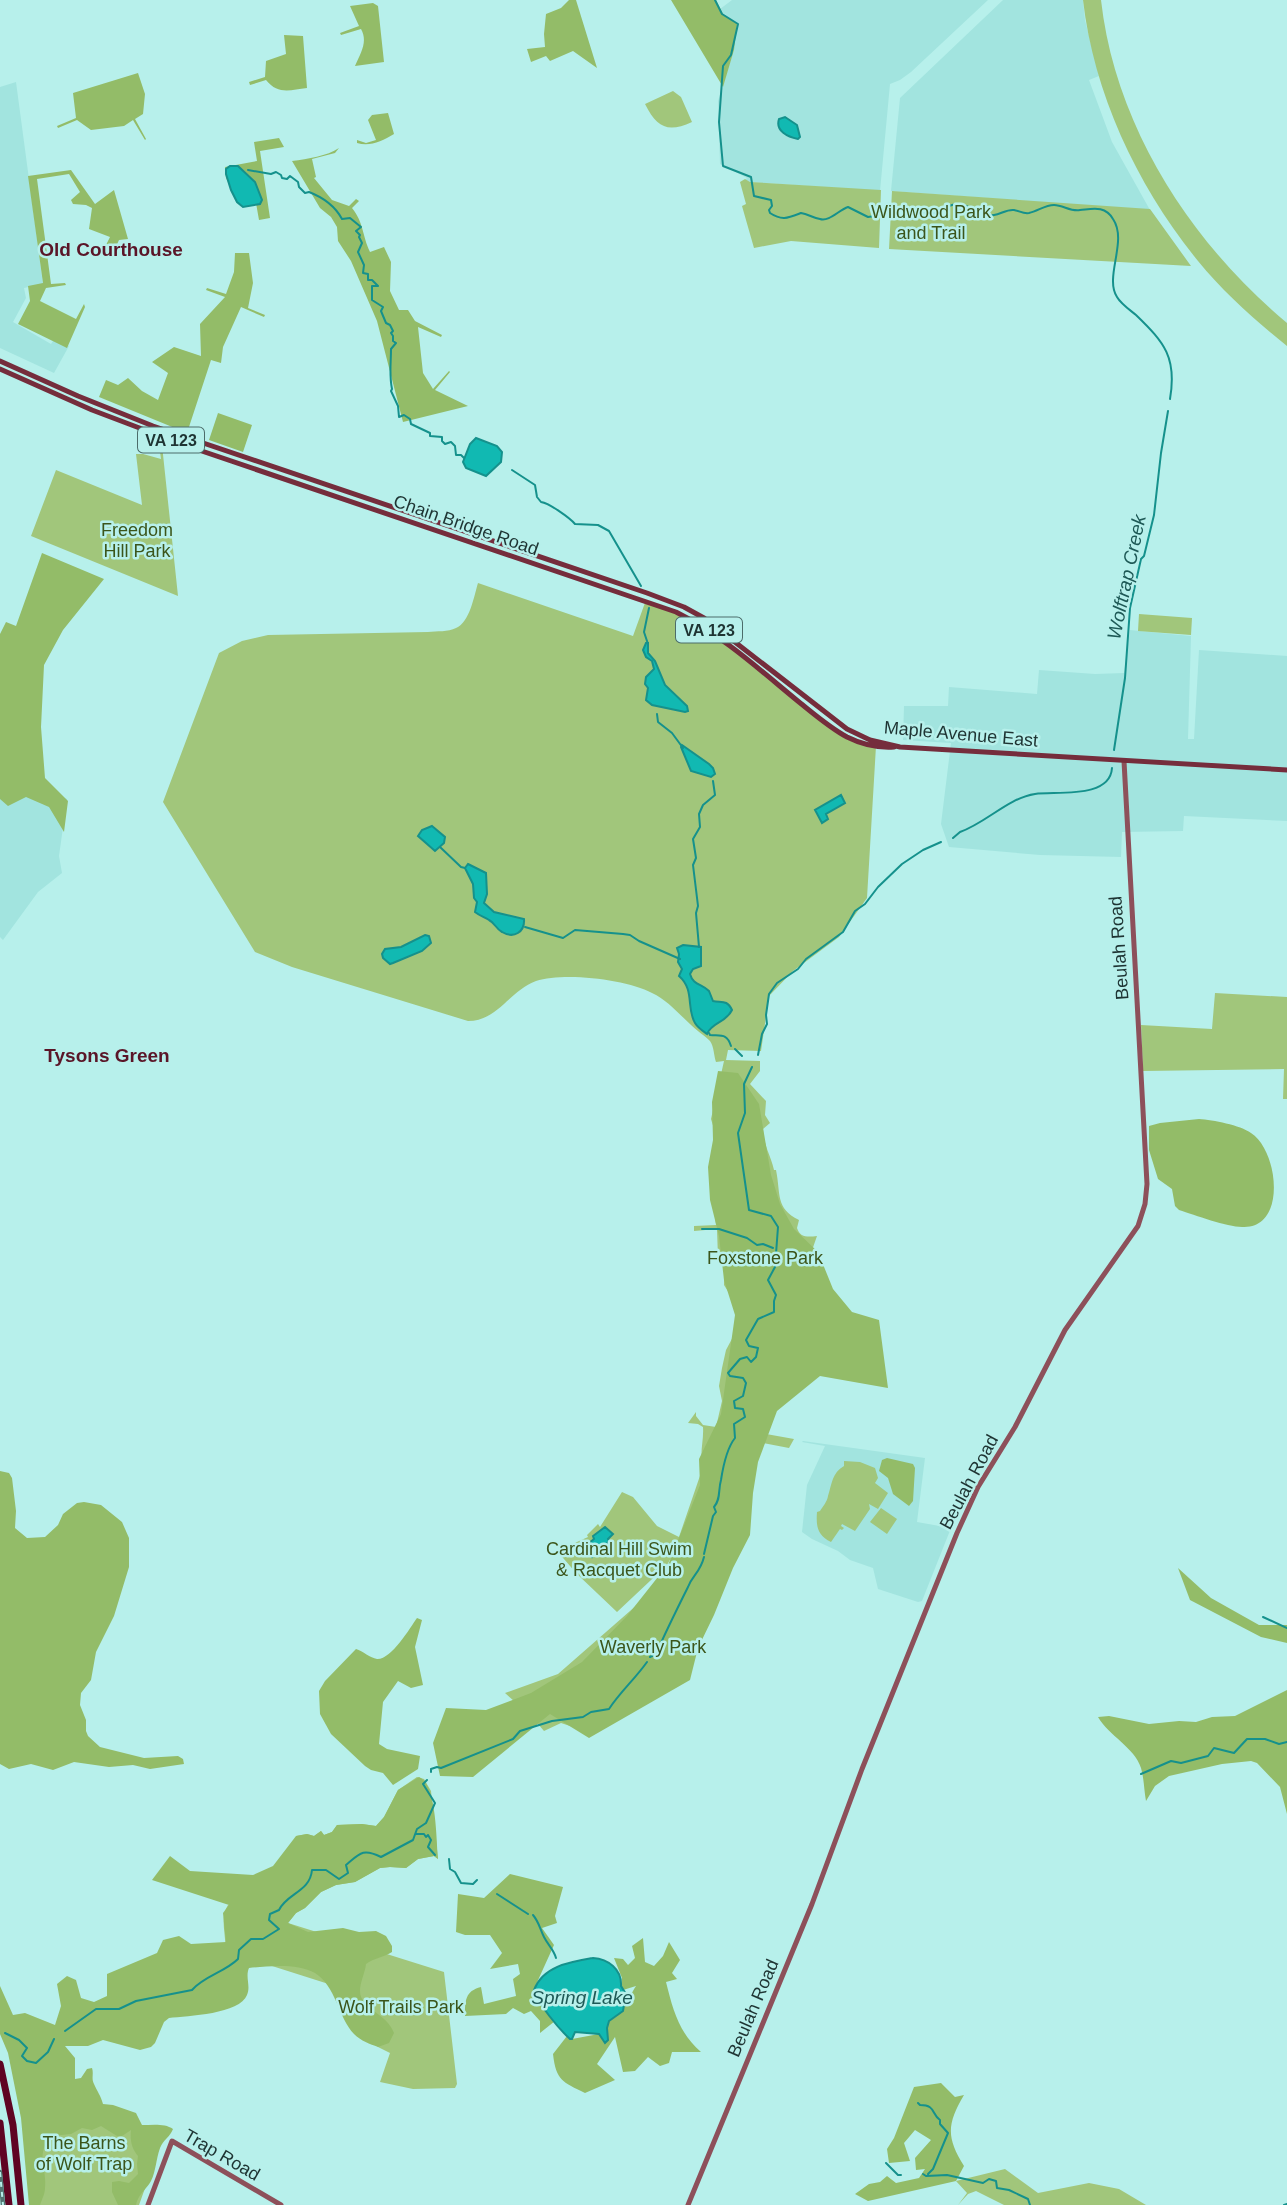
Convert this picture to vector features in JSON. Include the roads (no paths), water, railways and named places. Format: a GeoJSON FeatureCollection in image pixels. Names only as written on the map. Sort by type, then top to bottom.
{"type":"FeatureCollection","features":[{"type":"Feature","properties":{"kind":"highway"},"geometry":{"type":"LineString","coordinates":[[0,2064],[11,2111],[23,2205]]}},
{"type":"Feature","properties":{"kind":"highway"},"geometry":{"type":"LineString","coordinates":[[0,2123],[9,2205]]}},
{"type":"Feature","properties":{"kind":"main road","name":"Chain Bridge Road"},"geometry":{"type":"LineString","coordinates":[[0,361],[153,426],[677,604]]}},
{"type":"Feature","properties":{"kind":"main road","name":"Chain Bridge Road"},"geometry":{"type":"LineString","coordinates":[[0,369],[61,397],[164,437],[674,611],[714,635],[841,733],[873,746],[899,747]]}},
{"type":"Feature","properties":{"kind":"main road","name":"Maple Avenue East"},"geometry":{"type":"LineString","coordinates":[[677,604],[715,626],[847,729],[870,740],[899,747],[1287,770]]}},
{"type":"Feature","properties":{"kind":"main road","name":"Beulah Road"},"geometry":{"type":"LineString","coordinates":[[688,2205],[813,1901],[862,1769],[972,1499],[1015,1427],[1072,1319],[1134,1234],[1145,1204],[1147,1184],[1124,761]]}},
{"type":"Feature","properties":{"kind":"main road","name":"Trap Road"},"geometry":{"type":"LineString","coordinates":[[148,2205],[172,2141],[281,2205]]}},
{"type":"Feature","properties":{"kind":"water"},"geometry":{"type":"Polygon","coordinates":[[[785,117],[797,125],[800,137],[798,139],[787,135],[779,127],[779,119],[785,117]]]}},
{"type":"Feature","properties":{"kind":"water"},"geometry":{"type":"Polygon","coordinates":[[[238,166],[255,182],[262,200],[260,204],[243,207],[237,202],[226,174],[226,169],[238,166]]]}},
{"type":"Feature","properties":{"kind":"water"},"geometry":{"type":"Polygon","coordinates":[[[476,438],[497,446],[502,452],[501,462],[486,476],[466,468],[463,462],[470,444],[476,438]]]}},
{"type":"Feature","properties":{"kind":"water"},"geometry":{"type":"Polygon","coordinates":[[[646,643],[648,653],[655,661],[665,685],[687,706],[688,711],[652,705],[646,700],[646,677],[654,669],[652,661],[646,657],[643,650],[646,643]]]}},
{"type":"Feature","properties":{"kind":"water"},"geometry":{"type":"Polygon","coordinates":[[[682,745],[709,764],[715,774],[711,777],[691,771],[682,745]]]}},
{"type":"Feature","properties":{"kind":"water"},"geometry":{"type":"Polygon","coordinates":[[[841,795],[845,803],[826,814],[828,819],[822,823],[815,810],[841,795]]]}},
{"type":"Feature","properties":{"kind":"water"},"geometry":{"type":"Polygon","coordinates":[[[432,826],[445,837],[444,843],[435,851],[418,836],[422,830],[432,826]]]}},
{"type":"Feature","properties":{"kind":"water"},"geometry":{"type":"Polygon","coordinates":[[[468,864],[486,873],[487,894],[484,903],[494,912],[524,919],[521,931],[506,934],[475,912],[477,902],[473,884],[465,868],[468,864]]]}},
{"type":"Feature","properties":{"kind":"water"},"geometry":{"type":"Polygon","coordinates":[[[425,935],[429,936],[431,943],[422,951],[390,964],[383,958],[385,949],[401,947],[425,935]]]}},
{"type":"Feature","properties":{"kind":"water"},"geometry":{"type":"Polygon","coordinates":[[[683,945],[701,947],[701,966],[693,969],[691,978],[709,991],[713,1001],[726,1003],[732,1010],[707,1034],[692,1017],[689,993],[679,976],[682,969],[678,962],[677,948],[683,945]]]}},
{"type":"Feature","properties":{"kind":"water"},"geometry":{"type":"Polygon","coordinates":[[[605,1527],[613,1534],[604,1547],[601,1546],[592,1557],[583,1548],[605,1527]]]}},
{"type":"Feature","properties":{"kind":"water","name":"Spring Lake"},"geometry":{"type":"Polygon","coordinates":[[[593,1958],[604,1960],[617,1970],[626,1994],[623,2011],[609,2021],[608,2040],[605,2043],[599,2034],[575,2032],[570,2039],[549,2016],[534,1990],[544,1975],[558,1966],[593,1958]]]}},
{"type":"Feature","properties":{"kind":"waterway","name":"Wolftrap Creek"},"geometry":{"type":"LineString","coordinates":[[715,0],[722,14],[738,24],[731,55],[723,66],[719,122],[723,166],[751,177],[754,196],[771,200],[770,213],[778,217],[801,213],[823,219],[848,207],[868,217],[882,215]]}},
{"type":"Feature","properties":{"kind":"waterway"},"geometry":{"type":"LineString","coordinates":[[248,170],[271,174],[276,172],[287,179],[290,176],[305,193],[309,192],[323,199],[342,219],[350,218],[361,227],[356,231],[362,243],[358,252],[364,265],[363,273],[368,274],[368,280],[378,286],[372,286],[372,300],[383,307],[381,311],[393,331],[391,333],[396,343],[391,349],[390,374],[391,391],[398,406],[399,417],[404,415],[410,419],[411,424],[430,433],[430,436],[442,437],[445,444],[451,442],[455,446],[456,455],[464,458]]}},
{"type":"Feature","properties":{"kind":"waterway","name":"Wolftrap Creek"},"geometry":{"type":"LineString","coordinates":[[893,213],[903,210],[932,213],[955,204],[990,215],[1011,210],[1029,213],[1054,205],[1073,210],[1098,209],[1106,212],[1117,228],[1114,289],[1119,300],[1155,334],[1166,352],[1172,373],[1170,399]]}},
{"type":"Feature","properties":{"kind":"waterway","name":"Wolftrap Creek"},"geometry":{"type":"LineString","coordinates":[[1114,750],[1125,678],[1130,608],[1154,515],[1168,411]]}},
{"type":"Feature","properties":{"kind":"waterway"},"geometry":{"type":"LineString","coordinates":[[512,470],[535,485],[537,497],[541,502],[559,511],[575,524],[598,525],[609,531],[641,586]]}},
{"type":"Feature","properties":{"kind":"waterway"},"geometry":{"type":"LineString","coordinates":[[648,644],[644,632],[649,608]]}},
{"type":"Feature","properties":{"kind":"waterway"},"geometry":{"type":"LineString","coordinates":[[657,714],[658,722],[672,733],[683,748]]}},
{"type":"Feature","properties":{"kind":"waterway","name":"Wolftrap Creek"},"geometry":{"type":"LineString","coordinates":[[953,838],[1025,796],[1093,789],[1109,778],[1112,768]]}},
{"type":"Feature","properties":{"kind":"waterway"},"geometry":{"type":"LineString","coordinates":[[699,947],[693,839],[700,827],[699,814],[703,805],[715,795],[713,781]]}},
{"type":"Feature","properties":{"kind":"waterway","name":"Wolftrap Creek"},"geometry":{"type":"LineString","coordinates":[[758,1055],[767,1024],[769,994],[777,983],[843,932],[855,911],[865,904],[902,864],[941,842]]}},
{"type":"Feature","properties":{"kind":"waterway"},"geometry":{"type":"LineString","coordinates":[[440,847],[465,868]]}},
{"type":"Feature","properties":{"kind":"waterway"},"geometry":{"type":"LineString","coordinates":[[525,927],[563,938],[575,930],[630,935],[680,959]]}},
{"type":"Feature","properties":{"kind":"waterway"},"geometry":{"type":"LineString","coordinates":[[709,1033],[725,1037],[731,1046]]}},
{"type":"Feature","properties":{"kind":"waterway"},"geometry":{"type":"LineString","coordinates":[[735,1049],[742,1056]]}},
{"type":"Feature","properties":{"kind":"waterway","name":"Wolftrap Creek"},"geometry":{"type":"LineString","coordinates":[[704,1554],[716,1512],[714,1507],[724,1464],[735,1438],[734,1424],[745,1417],[743,1409],[735,1408],[734,1401],[743,1396],[746,1383],[743,1378],[730,1376],[728,1373],[740,1359],[747,1357],[751,1362],[756,1357],[758,1348],[749,1346],[746,1340],[758,1319],[774,1312],[776,1295],[768,1280],[775,1267],[778,1227],[771,1216],[749,1210],[738,1133],[745,1113],[744,1084],[752,1067]]}},
{"type":"Feature","properties":{"kind":"waterway"},"geometry":{"type":"LineString","coordinates":[[702,1229],[719,1229],[747,1238],[757,1245],[773,1248]]}},
{"type":"Feature","properties":{"kind":"waterway","name":"Wolftrap Creek"},"geometry":{"type":"LineString","coordinates":[[650,1657],[656,1654],[704,1557]]}},
{"type":"Feature","properties":{"kind":"waterway"},"geometry":{"type":"LineString","coordinates":[[1263,1617],[1287,1628]]}},
{"type":"Feature","properties":{"kind":"waterway","name":"Wolftrap Creek"},"geometry":{"type":"LineString","coordinates":[[431,1772],[431,1769],[441,1768],[513,1739],[520,1731],[609,1709],[647,1662]]}},
{"type":"Feature","properties":{"kind":"waterway"},"geometry":{"type":"LineString","coordinates":[[1141,1774],[1171,1761],[1181,1763],[1208,1756],[1214,1748],[1234,1753],[1247,1739],[1265,1739],[1279,1744],[1287,1742]]}},
{"type":"Feature","properties":{"kind":"waterway","name":"Wolftrap Creek"},"geometry":{"type":"LineString","coordinates":[[65,2031],[96,2009],[119,2009],[136,2001],[192,1990],[238,1959],[239,1950],[251,1939],[263,1939],[279,1929],[269,1920],[270,1914],[279,1910],[303,1888],[312,1870],[326,1870],[339,1879],[348,1873],[346,1865],[358,1855],[366,1852],[381,1857],[413,1840],[417,1829],[426,1823],[435,1803],[423,1784],[427,1780]]}},
{"type":"Feature","properties":{"kind":"waterway"},"geometry":{"type":"LineString","coordinates":[[416,1834],[424,1834],[426,1837],[428,1835],[431,1840],[428,1847],[435,1855]]}},
{"type":"Feature","properties":{"kind":"waterway"},"geometry":{"type":"LineString","coordinates":[[449,1859],[450,1869],[461,1883],[473,1884],[477,1880]]}},
{"type":"Feature","properties":{"kind":"waterway"},"geometry":{"type":"LineString","coordinates":[[497,1894],[528,1914]]}},
{"type":"Feature","properties":{"kind":"waterway"},"geometry":{"type":"LineString","coordinates":[[533,1915],[556,1958]]}},
{"type":"Feature","properties":{"kind":"waterway","name":"Wolftrap Creek"},"geometry":{"type":"LineString","coordinates":[[5,2033],[19,2040],[27,2048],[22,2056],[27,2061],[36,2063],[48,2052],[54,2039]]}},
{"type":"Feature","properties":{"kind":"waterway"},"geometry":{"type":"LineString","coordinates":[[918,2103],[931,2108],[948,2133],[933,2169],[928,2174]]}},
{"type":"Feature","properties":{"kind":"waterway"},"geometry":{"type":"LineString","coordinates":[[886,2163],[901,2175]]}},
{"type":"Feature","properties":{"kind":"waterway"},"geometry":{"type":"LineString","coordinates":[[923,2174],[947,2175],[983,2183],[989,2179],[996,2181],[997,2188],[1009,2190],[1028,2199],[1030,2205]]}},
{"type":"Feature","properties":{"kind":"railway"},"geometry":{"type":"LineString","coordinates":[[0,2172],[3,2205]]}},
{"type":"Feature","properties":{"kind":"district","name":"Old Courthouse"},"geometry":{"type":"Point","coordinates":[111,249]}},
{"type":"Feature","properties":{"kind":"district","name":"Tysons Green"},"geometry":{"type":"Point","coordinates":[107,1055]}},
{"type":"Feature","properties":{"kind":"park label","name":"Wildwood Park and Trail"},"geometry":{"type":"Point","coordinates":[931,222]}},
{"type":"Feature","properties":{"kind":"park label","name":"Freedom Hill Park"},"geometry":{"type":"Point","coordinates":[137,540]}},
{"type":"Feature","properties":{"kind":"park label","name":"Foxstone Park"},"geometry":{"type":"Point","coordinates":[765,1258]}},
{"type":"Feature","properties":{"kind":"park label","name":"Cardinal Hill Swim & Racquet Club"},"geometry":{"type":"Point","coordinates":[619,1559]}},
{"type":"Feature","properties":{"kind":"park label","name":"Waverly Park"},"geometry":{"type":"Point","coordinates":[653,1647]}},
{"type":"Feature","properties":{"kind":"park label","name":"Wolf Trails Park"},"geometry":{"type":"Point","coordinates":[401,2007]}},
{"type":"Feature","properties":{"kind":"park label","name":"The Barns of Wolf Trap"},"geometry":{"type":"Point","coordinates":[84,2153]}}]}
